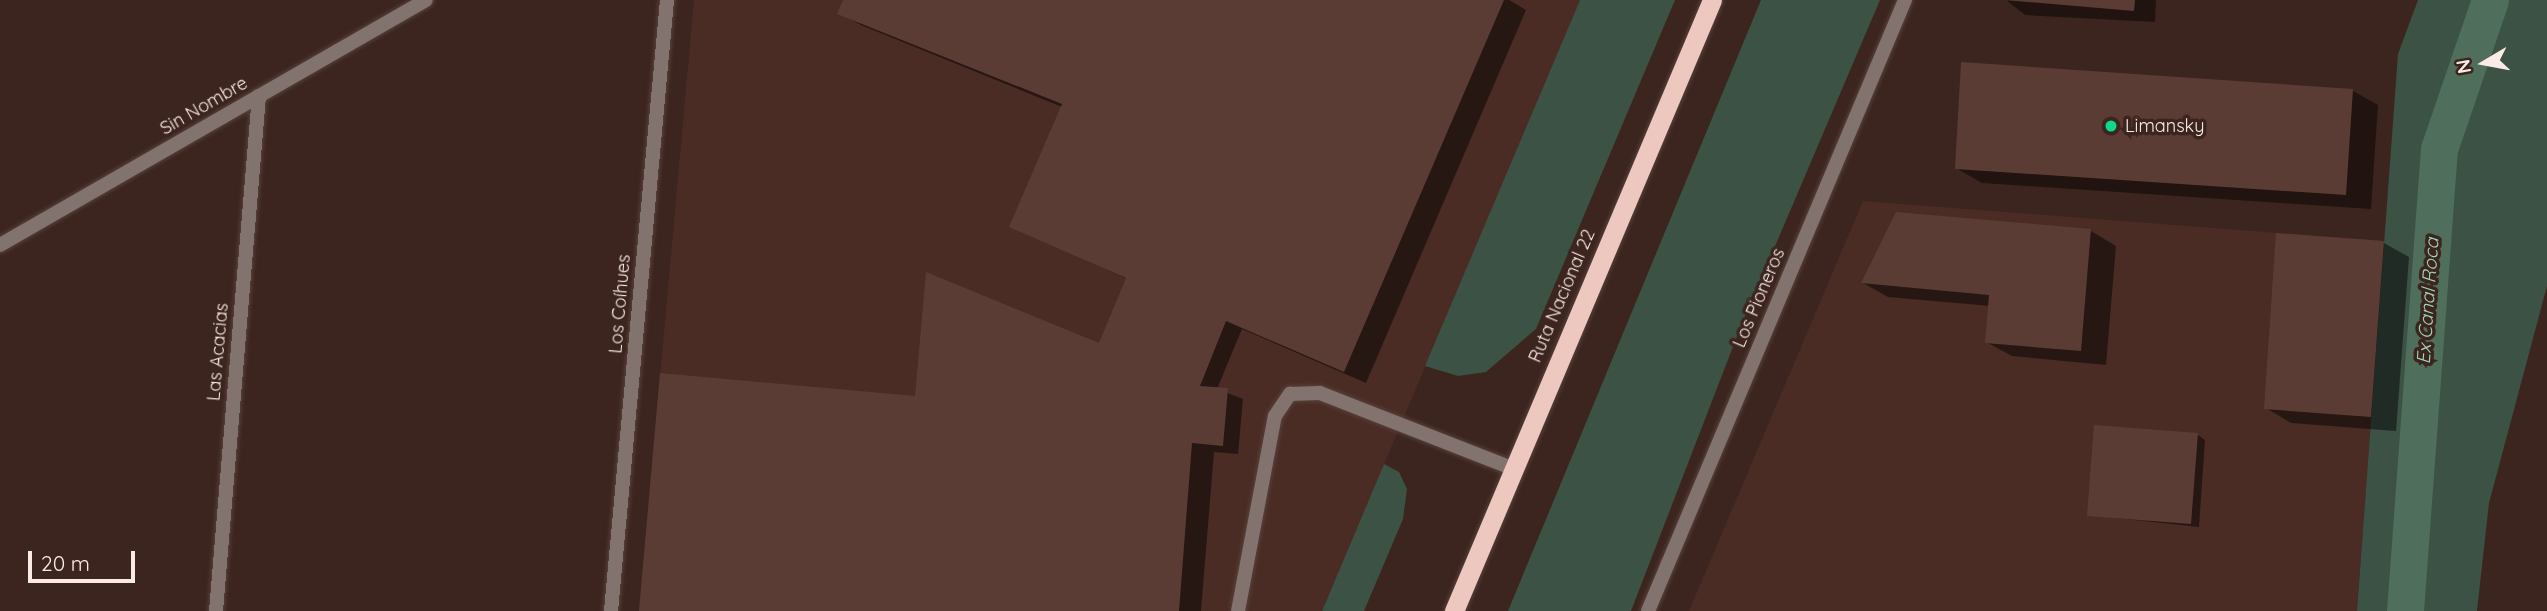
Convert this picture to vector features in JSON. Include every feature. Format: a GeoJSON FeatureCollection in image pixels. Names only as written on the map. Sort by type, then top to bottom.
{"type":"FeatureCollection","features":[{"type":"Feature","properties":{"kind":"highway","name":"Ruta Nacional 22"},"geometry":{"type":"LineString","coordinates":[[1454,611],[1511,468],[1712,0]]}},
{"type":"Feature","properties":{"kind":"street","name":"Sin Nombre"},"geometry":{"type":"LineString","coordinates":[[0,246],[426,0]]}},
{"type":"Feature","properties":{"kind":"street","name":"Los Coíhues"},"geometry":{"type":"LineString","coordinates":[[611,611],[667,0]]}},
{"type":"Feature","properties":{"kind":"street","name":"Los Pioneros"},"geometry":{"type":"LineString","coordinates":[[1648,611],[1905,0]]}},
{"type":"Feature","properties":{"kind":"street","name":"Las Acacias"},"geometry":{"type":"LineString","coordinates":[[216,611],[259,96]]}},
{"type":"Feature","properties":{"kind":"street"},"geometry":{"type":"LineString","coordinates":[[1238,611],[1275,416],[1290,394],[1320,393],[1511,468]]}},
{"type":"Feature","properties":{"kind":"shaded area"},"geometry":{"type":"Polygon","coordinates":[[[694,0],[1580,0],[1322,611],[639,611],[694,0]]]}},
{"type":"Feature","properties":{"kind":"shaded area"},"geometry":{"type":"Polygon","coordinates":[[[1863,201],[2384,241],[2357,611],[1689,611],[1863,201]]]}},
{"type":"Feature","properties":{"kind":"green space"},"geometry":{"type":"Polygon","coordinates":[[[1580,0],[1675,0],[1536,329],[1486,372],[1458,376],[1425,366],[1580,0]]]}},
{"type":"Feature","properties":{"kind":"green space"},"geometry":{"type":"Polygon","coordinates":[[[1761,0],[1880,0],[1741,326],[1631,611],[1508,611],[1761,0]]]}},
{"type":"Feature","properties":{"kind":"green space"},"geometry":{"type":"Polygon","coordinates":[[[2418,0],[2547,0],[2547,286],[2489,503],[2477,611],[2357,611],[2398,54],[2418,0]]]}},
{"type":"Feature","properties":{"kind":"green space"},"geometry":{"type":"Polygon","coordinates":[[[1384,464],[1399,472],[1407,489],[1403,519],[1364,611],[1322,611],[1384,464]]]}},
{"type":"Feature","properties":{"kind":"building"},"geometry":{"type":"Polygon","coordinates":[[[843,0],[1504,0],[1344,372],[1226,321],[1200,386],[1228,388],[1223,446],[1192,443],[1179,611],[639,611],[660,373],[915,396],[926,272],[1099,343],[1126,278],[1009,227],[1062,104],[837,14],[843,0]]]}},
{"type":"Feature","properties":{"kind":"building"},"geometry":{"type":"Polygon","coordinates":[[[2004,0],[2135,0],[2134,11],[2004,0]]]}},
{"type":"Feature","properties":{"kind":"building"},"geometry":{"type":"Polygon","coordinates":[[[1961,62],[2353,89],[2346,195],[1955,169],[1961,62]]]}},
{"type":"Feature","properties":{"kind":"building"},"geometry":{"type":"Polygon","coordinates":[[[1896,212],[2091,229],[2081,351],[1985,343],[1989,295],[1861,283],[1896,212]]]}},
{"type":"Feature","properties":{"kind":"building"},"geometry":{"type":"Polygon","coordinates":[[[2276,233],[2384,241],[2371,417],[2264,409],[2276,233]]]}},
{"type":"Feature","properties":{"kind":"building"},"geometry":{"type":"Polygon","coordinates":[[[2094,425],[2198,433],[2191,524],[2087,516],[2094,425]]]}},
{"type":"Feature","properties":{"kind":"waterway","name":"Ex Canal Roca"},"geometry":{"type":"LineString","coordinates":[[2405,611],[2439,149],[2490,0]]}},
{"type":"Feature","properties":{"kind":"place","name":"Limansky"},"geometry":{"type":"Point","coordinates":[2111,126]}}]}
